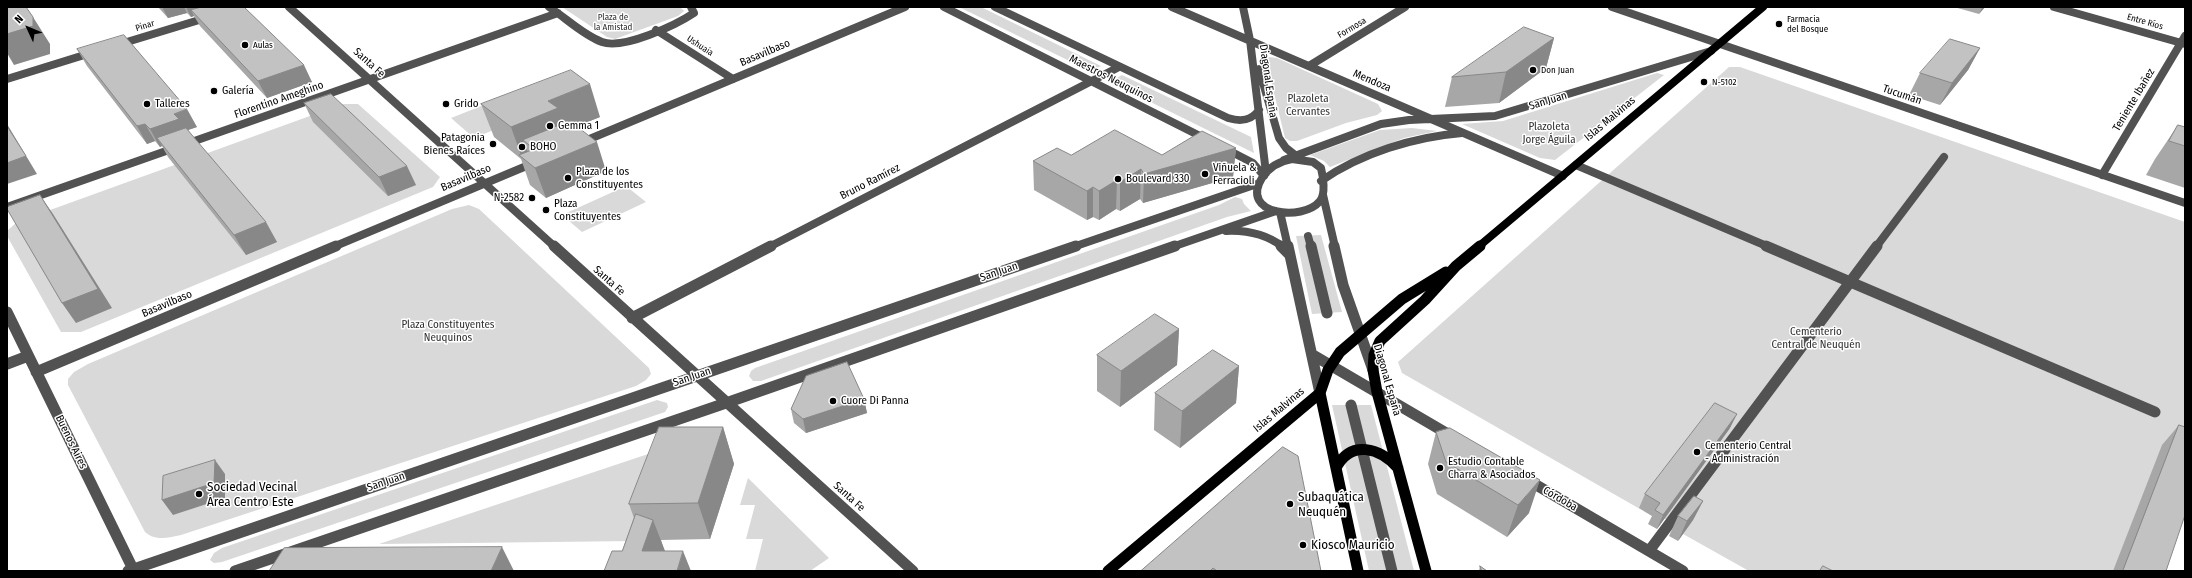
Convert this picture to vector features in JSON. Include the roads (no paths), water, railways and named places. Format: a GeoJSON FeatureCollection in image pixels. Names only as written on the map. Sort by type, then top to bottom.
{"type":"FeatureCollection","features":[{"type":"Feature","properties":{"kind":"main road","name":"Islas Malvinas"},"geometry":{"type":"LineString","coordinates":[[1373,370],[1374,355],[1380,341],[1425,300],[1456,266],[1763,8]]}},
{"type":"Feature","properties":{"kind":"main road","name":"Islas Malvinas"},"geometry":{"type":"LineString","coordinates":[[1108,571],[1320,393],[1330,365],[1340,352],[1402,299],[1456,266]]}},
{"type":"Feature","properties":{"kind":"main road","name":"Diagonal España"},"geometry":{"type":"LineString","coordinates":[[1373,370],[1377,392],[1426,571]]}},
{"type":"Feature","properties":{"kind":"main road"},"geometry":{"type":"LineString","coordinates":[[1320,393],[1358,571]]}},
{"type":"Feature","properties":{"kind":"main road"},"geometry":{"type":"LineString","coordinates":[[1336,468],[1342,457],[1348,453],[1362,449],[1380,452],[1394,462],[1399,469]]}},
{"type":"Feature","properties":{"kind":"street","name":"Santa Fe"},"geometry":{"type":"LineString","coordinates":[[289,7],[483,184],[913,571]]}},
{"type":"Feature","properties":{"kind":"street","name":"Ushuaia"},"geometry":{"type":"LineString","coordinates":[[549,7],[605,43],[622,42],[692,15],[694,10],[691,7]]}},
{"type":"Feature","properties":{"kind":"street","name":"Basavilbaso"},"geometry":{"type":"LineString","coordinates":[[571,147],[905,7]]}},
{"type":"Feature","properties":{"kind":"street","name":"Maestros Neuquinos"},"geometry":{"type":"LineString","coordinates":[[944,7],[1244,158],[1253,163],[1262,178]]}},
{"type":"Feature","properties":{"kind":"street","name":"Maestros Neuquinos"},"geometry":{"type":"LineString","coordinates":[[995,7],[1230,119],[1246,121],[1253,118],[1259,110]]}},
{"type":"Feature","properties":{"kind":"street","name":"Mendoza"},"geometry":{"type":"LineString","coordinates":[[1172,7],[1563,176]]}},
{"type":"Feature","properties":{"kind":"street","name":"Diagonal España"},"geometry":{"type":"LineString","coordinates":[[1243,7],[1250,40],[1279,138],[1286,148],[1298,157],[1318,165],[1322,172],[1321,181],[1323,196],[1343,285],[1373,370]]}},
{"type":"Feature","properties":{"kind":"street","name":"Formosa"},"geometry":{"type":"LineString","coordinates":[[1309,66],[1405,7]]}},
{"type":"Feature","properties":{"kind":"street","name":"Tucumán"},"geometry":{"type":"LineString","coordinates":[[1612,7],[2185,203]]}},
{"type":"Feature","properties":{"kind":"street","name":"Entre Ríos"},"geometry":{"type":"LineString","coordinates":[[2054,7],[2184,41]]}},
{"type":"Feature","properties":{"kind":"street","name":"Florentino Ameghino"},"geometry":{"type":"LineString","coordinates":[[7,207],[558,13]]}},
{"type":"Feature","properties":{"kind":"street","name":"Pinar"},"geometry":{"type":"LineString","coordinates":[[7,79],[220,14]]}},
{"type":"Feature","properties":{"kind":"street","name":"Ushuaia"},"geometry":{"type":"LineString","coordinates":[[656,30],[733,79]]}},
{"type":"Feature","properties":{"kind":"street","name":"Diagonal España"},"geometry":{"type":"LineString","coordinates":[[1250,40],[1259,110],[1262,178]]}},
{"type":"Feature","properties":{"kind":"street","name":"Teniente Ibañez"},"geometry":{"type":"LineString","coordinates":[[2102,175],[2184,41]]}},
{"type":"Feature","properties":{"kind":"street","name":"San Juan"},"geometry":{"type":"LineString","coordinates":[[1381,124],[1409,120],[1482,118],[1508,113],[1710,51]]}},
{"type":"Feature","properties":{"kind":"street","name":"Bruno Ramírez"},"geometry":{"type":"LineString","coordinates":[[632,318],[1119,67]]}},
{"type":"Feature","properties":{"kind":"street","name":"San Juan"},"geometry":{"type":"LineString","coordinates":[[1298,157],[1388,120],[1394,112],[1390,103],[1384,98]]}},
{"type":"Feature","properties":{"kind":"street"},"geometry":{"type":"LineString","coordinates":[[1321,181],[1340,169],[1423,139],[1465,133]]}},
{"type":"Feature","properties":{"kind":"street","name":"Diagonal España"},"geometry":{"type":"LineString","coordinates":[[1298,157],[1284,160],[1262,178],[1254,190],[1257,201],[1266,207],[1278,211],[1293,213],[1307,210],[1320,202],[1323,196]]}},
{"type":"Feature","properties":{"kind":"street"},"geometry":{"type":"LineString","coordinates":[[1649,551],[1944,157]]}},
{"type":"Feature","properties":{"kind":"street","name":"Basavilbaso"},"geometry":{"type":"LineString","coordinates":[[36,372],[542,159]]}},
{"type":"Feature","properties":{"kind":"street"},"geometry":{"type":"LineString","coordinates":[[1576,165],[2154,412]]}},
{"type":"Feature","properties":{"kind":"street","name":"San Juan"},"geometry":{"type":"LineString","coordinates":[[132,570],[696,376],[1262,178]]}},
{"type":"Feature","properties":{"kind":"street"},"geometry":{"type":"LineString","coordinates":[[234,571],[726,403],[1278,211],[1313,355],[1320,393]]}},
{"type":"Feature","properties":{"kind":"street"},"geometry":{"type":"LineString","coordinates":[[1214,232],[1236,230],[1261,236],[1281,246],[1290,256]]}},
{"type":"Feature","properties":{"kind":"street"},"geometry":{"type":"LineString","coordinates":[[1308,236],[1327,313]]}},
{"type":"Feature","properties":{"kind":"street","name":"Buenos Aires"},"geometry":{"type":"LineString","coordinates":[[7,312],[132,570]]}},
{"type":"Feature","properties":{"kind":"street"},"geometry":{"type":"LineString","coordinates":[[1313,355],[1465,444]]}},
{"type":"Feature","properties":{"kind":"street"},"geometry":{"type":"LineString","coordinates":[[7,364],[28,356]]}},
{"type":"Feature","properties":{"kind":"street"},"geometry":{"type":"LineString","coordinates":[[1351,405],[1392,571]]}},
{"type":"Feature","properties":{"kind":"street","name":"Córdoba"},"geometry":{"type":"LineString","coordinates":[[1513,472],[1683,571]]}},
{"type":"Feature","properties":{"kind":"place","name":"Farmacia del Bosque"},"geometry":{"type":"Point","coordinates":[1779,24]}},
{"type":"Feature","properties":{"kind":"place","name":"Aulas"},"geometry":{"type":"Point","coordinates":[245,45]}},
{"type":"Feature","properties":{"kind":"place","name":"Don Juan"},"geometry":{"type":"Point","coordinates":[1533,70]}},
{"type":"Feature","properties":{"kind":"place","name":"N-5102"},"geometry":{"type":"Point","coordinates":[1704,82]}},
{"type":"Feature","properties":{"kind":"place","name":"Galería"},"geometry":{"type":"Point","coordinates":[214,91]}},
{"type":"Feature","properties":{"kind":"place","name":"Talleres"},"geometry":{"type":"Point","coordinates":[147,104]}},
{"type":"Feature","properties":{"kind":"place","name":"Grido"},"geometry":{"type":"Point","coordinates":[446,104]}},
{"type":"Feature","properties":{"kind":"place","name":"Gemma 1"},"geometry":{"type":"Point","coordinates":[550,126]}},
{"type":"Feature","properties":{"kind":"place","name":"Patagonia Bienes Raíces"},"geometry":{"type":"Point","coordinates":[493,144]}},
{"type":"Feature","properties":{"kind":"place","name":"BOHO"},"geometry":{"type":"Point","coordinates":[522,147]}},
{"type":"Feature","properties":{"kind":"place","name":"Viñuela & Ferracioli"},"geometry":{"type":"Point","coordinates":[1205,174]}},
{"type":"Feature","properties":{"kind":"place","name":"Plaza de los Constituyentes"},"geometry":{"type":"Point","coordinates":[568,178]}},
{"type":"Feature","properties":{"kind":"place","name":"Boulevard 330"},"geometry":{"type":"Point","coordinates":[1118,179]}},
{"type":"Feature","properties":{"kind":"place","name":"N-2582"},"geometry":{"type":"Point","coordinates":[532,198]}},
{"type":"Feature","properties":{"kind":"place","name":"Plaza Constituyentes"},"geometry":{"type":"Point","coordinates":[546,210]}},
{"type":"Feature","properties":{"kind":"place","name":"Cuore Di Panna"},"geometry":{"type":"Point","coordinates":[833,401]}},
{"type":"Feature","properties":{"kind":"place","name":"Cementerio Central - Administración"},"geometry":{"type":"Point","coordinates":[1697,452]}},
{"type":"Feature","properties":{"kind":"place","name":"Estudio Contable Charra & Asociados"},"geometry":{"type":"Point","coordinates":[1440,468]}},
{"type":"Feature","properties":{"kind":"place","name":"Sociedad Vecinal Área Centro Este"},"geometry":{"type":"Point","coordinates":[199,494]}},
{"type":"Feature","properties":{"kind":"place","name":"Subaquática Neuquén"},"geometry":{"type":"Point","coordinates":[1290,504]}},
{"type":"Feature","properties":{"kind":"place","name":"Kiosco Mauricio"},"geometry":{"type":"Point","coordinates":[1303,545]}},
{"type":"Feature","properties":{"kind":"park label","name":"Plaza de la Amistad"},"geometry":{"type":"Point","coordinates":[613,22]}},
{"type":"Feature","properties":{"kind":"park label","name":"Plazoleta Cervantes"},"geometry":{"type":"Point","coordinates":[1308,105]}},
{"type":"Feature","properties":{"kind":"park label","name":"Plazoleta Jorge Águila"},"geometry":{"type":"Point","coordinates":[1549,133]}},
{"type":"Feature","properties":{"kind":"park label","name":"Plaza Constituyentes Neuquinos"},"geometry":{"type":"Point","coordinates":[448,331]}},
{"type":"Feature","properties":{"kind":"park label","name":"Cementerio Central de Neuquén"},"geometry":{"type":"Point","coordinates":[1816,338]}}]}
